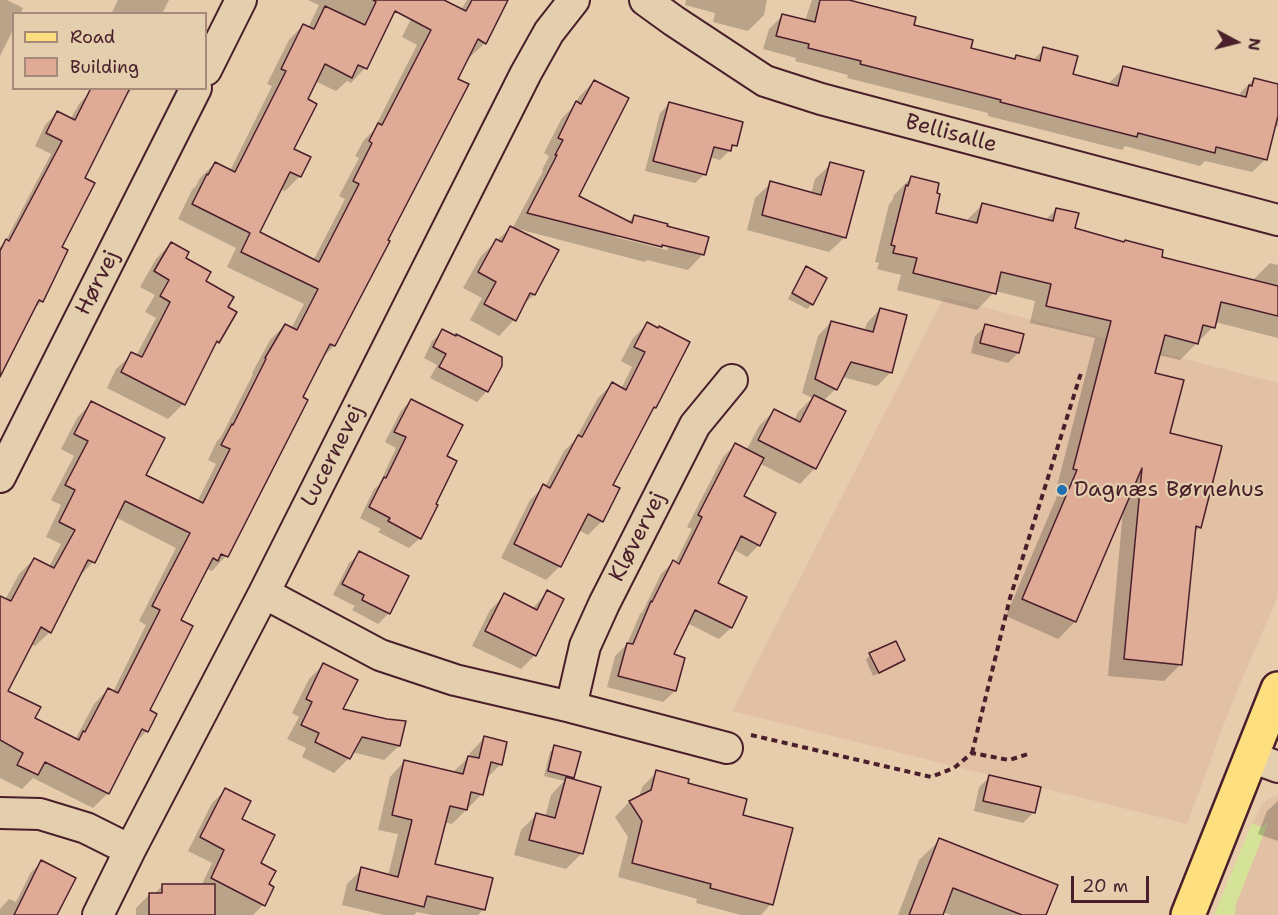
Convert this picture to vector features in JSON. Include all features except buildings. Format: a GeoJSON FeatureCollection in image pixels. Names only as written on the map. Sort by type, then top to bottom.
{"type":"FeatureCollection","features":[{"type":"Feature","properties":{"kind":"main road"},"geometry":{"type":"LineString","coordinates":[[1188,915],[1264,762],[1278,689]]}},
{"type":"Feature","properties":{"kind":"street"},"geometry":{"type":"LineString","coordinates":[[207,68],[241,0]]}},
{"type":"Feature","properties":{"kind":"street","name":"Lucernevej"},"geometry":{"type":"LineString","coordinates":[[98,915],[264,592],[525,73],[549,32],[574,0]]}},
{"type":"Feature","properties":{"kind":"street","name":"Bellisalle"},"geometry":{"type":"LineString","coordinates":[[645,0],[765,81],[821,99],[1278,220]]}},
{"type":"Feature","properties":{"kind":"street","name":"Hørvej"},"geometry":{"type":"LineString","coordinates":[[0,477],[195,90]]}},
{"type":"Feature","properties":{"kind":"street","name":"Kløvervej"},"geometry":{"type":"LineString","coordinates":[[570,707],[585,646],[604,604],[695,424],[732,380]]}},
{"type":"Feature","properties":{"kind":"street"},"geometry":{"type":"LineString","coordinates":[[264,592],[380,655],[455,680],[727,748]]}},
{"type":"Feature","properties":{"kind":"street"},"geometry":{"type":"LineString","coordinates":[[0,813],[40,814],[86,828],[130,850]]}},
{"type":"Feature","properties":{"kind":"path"},"geometry":{"type":"LineString","coordinates":[[727,748],[740,732],[931,777],[954,768],[972,753],[1010,598],[1082,373]]}},
{"type":"Feature","properties":{"kind":"path"},"geometry":{"type":"LineString","coordinates":[[972,753],[1010,760],[1028,754]]}},
{"type":"Feature","properties":{"kind":"shaded area","name":"Dagnæs Børnehus"},"geometry":{"type":"Polygon","coordinates":[[[944,297],[1278,383],[1278,596],[1231,705],[1187,824],[732,711],[944,297]]]}},
{"type":"Feature","properties":{"kind":"shaded area"},"geometry":{"type":"Polygon","coordinates":[[[1278,795],[1278,915],[1214,915],[1262,804],[1278,795]]]}},
{"type":"Feature","properties":{"kind":"green space"},"geometry":{"type":"Polygon","coordinates":[[[1252,823],[1262,827],[1268,823],[1236,904],[1235,915],[1214,915],[1252,823]]]}},
{"type":"Feature","properties":{"kind":"place","name":"Dagnæs Børnehus"},"geometry":{"type":"Point","coordinates":[1062,490]}}]}
